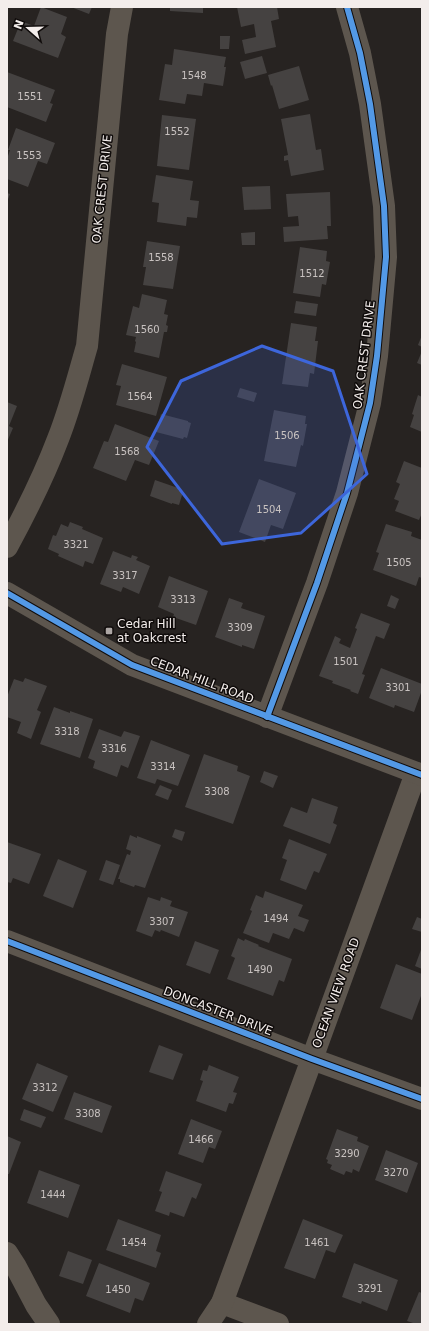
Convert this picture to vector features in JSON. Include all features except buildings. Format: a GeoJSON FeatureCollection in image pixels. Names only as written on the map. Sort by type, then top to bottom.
{"type":"FeatureCollection","features":[{"type":"Feature","properties":{"kind":"street","name":"OAK CREST DRIVE"},"geometry":{"type":"LineString","coordinates":[[7,547],[40,483],[59,438],[74,393],[87,346],[117,34],[122,7]]}},
{"type":"Feature","properties":{"kind":"street","name":"OAK CREST DRIVE"},"geometry":{"type":"LineString","coordinates":[[267,717],[317,582],[347,493],[370,403],[377,356],[386,258],[384,206],[370,104],[360,53],[347,7]]}},
{"type":"Feature","properties":{"kind":"street","name":"CEDAR HILL ROAD"},"geometry":{"type":"LineString","coordinates":[[7,593],[132,665],[419,774]]}},
{"type":"Feature","properties":{"kind":"street","name":"OCEAN VIEW ROAD"},"geometry":{"type":"LineString","coordinates":[[208,1324],[222,1303],[419,774]]}},
{"type":"Feature","properties":{"kind":"street","name":"DONCASTER DRIVE"},"geometry":{"type":"LineString","coordinates":[[7,941],[312,1059],[422,1099]]}},
{"type":"Feature","properties":{"kind":"street"},"geometry":{"type":"LineString","coordinates":[[7,1253],[36,1305],[49,1324]]}},
{"type":"Feature","properties":{"kind":"street"},"geometry":{"type":"LineString","coordinates":[[222,1303],[278,1324]]}},
{"type":"Feature","properties":{"kind":"highlighted area"},"geometry":{"type":"Polygon","coordinates":[[[262,346],[333,371],[367,474],[301,533],[222,544],[147,447],[181,381],[262,346]]]}},
{"type":"Feature","properties":{"kind":"cycle path"},"geometry":{"type":"LineString","coordinates":[[267,717],[317,583],[347,493],[370,403],[377,356],[386,257],[384,206],[370,104],[360,53],[347,7]]}},
{"type":"Feature","properties":{"kind":"cycle path"},"geometry":{"type":"LineString","coordinates":[[7,593],[132,665],[422,775]]}},
{"type":"Feature","properties":{"kind":"cycle path"},"geometry":{"type":"LineString","coordinates":[[7,941],[312,1059],[422,1099]]}},
{"type":"Feature","properties":{"kind":"place","name":"Cedar Hill at Oakcrest"},"geometry":{"type":"Point","coordinates":[109,631]}}]}
